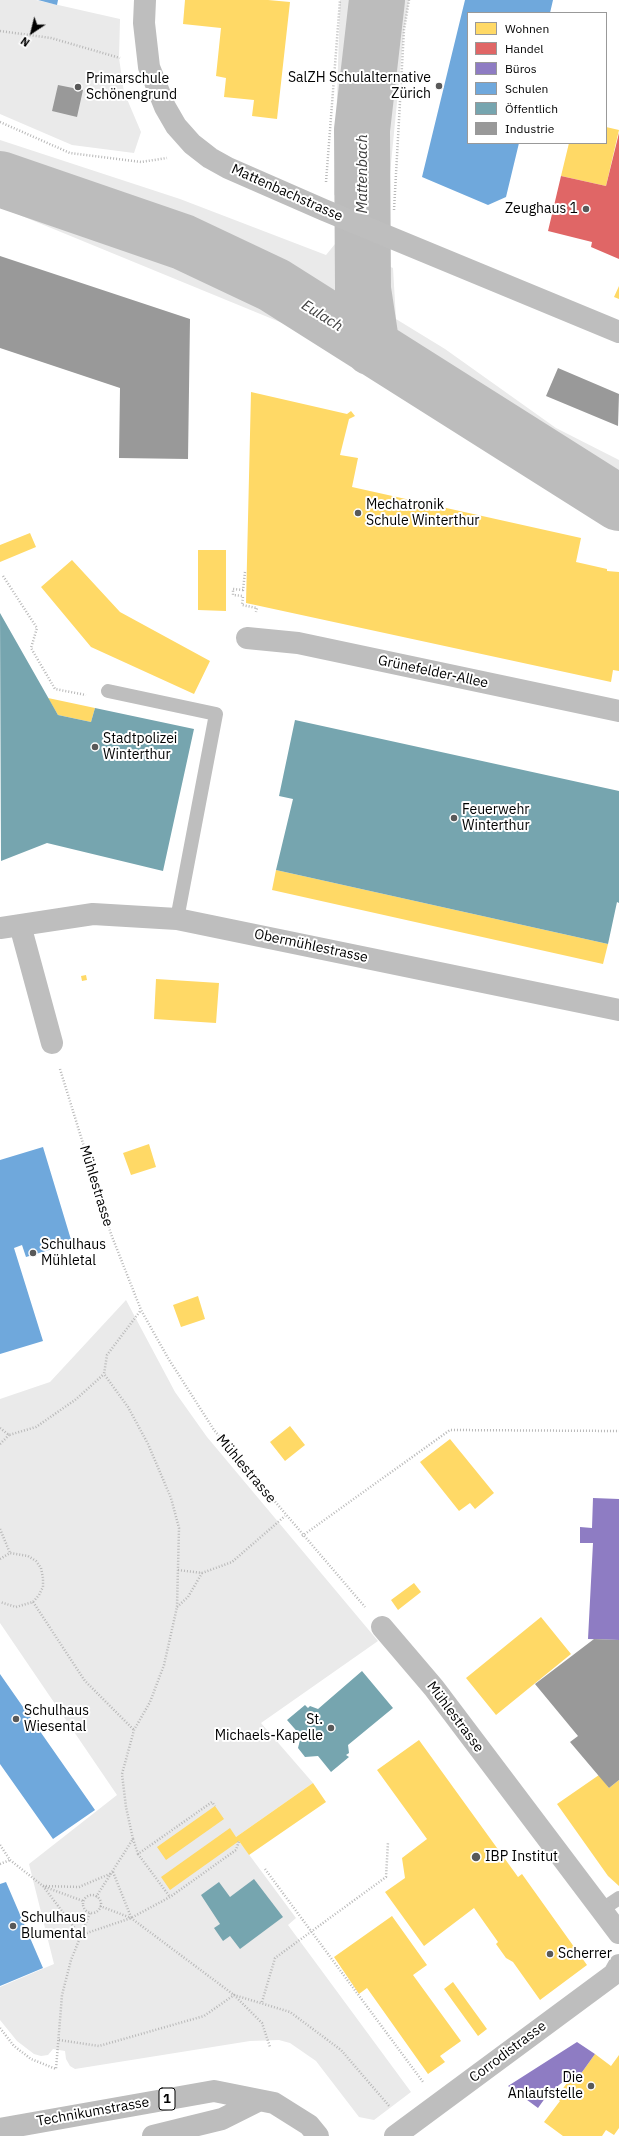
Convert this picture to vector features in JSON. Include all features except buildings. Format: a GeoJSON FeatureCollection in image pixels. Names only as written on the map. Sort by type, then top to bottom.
{"type":"FeatureCollection","features":[{"type":"Feature","properties":{"kind":"main road","name":"Technikumstrasse"},"geometry":{"type":"LineString","coordinates":[[0,2129],[214,2091],[274,2104],[292,2113],[309,2125],[318,2136]]}},
{"type":"Feature","properties":{"kind":"main road","name":"1"},"geometry":{"type":"LineString","coordinates":[[153,2136],[222,2119],[258,2101]]}},
{"type":"Feature","properties":{"kind":"street","name":"Mattenbachstrasse"},"geometry":{"type":"LineString","coordinates":[[144,0],[144,22],[149,67],[165,107],[176,126],[192,144],[210,158],[228,168],[329,212],[619,332]]}},
{"type":"Feature","properties":{"kind":"street","name":"Grünefelder-Allee"},"geometry":{"type":"LineString","coordinates":[[247,638],[298,643],[619,711]]}},
{"type":"Feature","properties":{"kind":"street","name":"Obermühlestrasse"},"geometry":{"type":"LineString","coordinates":[[10,927],[93,914],[177,919],[619,1010]]}},
{"type":"Feature","properties":{"kind":"street"},"geometry":{"type":"LineString","coordinates":[[10,927],[52,1043]]}},
{"type":"Feature","properties":{"kind":"street","name":"Mühlestrasse"},"geometry":{"type":"LineString","coordinates":[[382,1627],[434,1688],[619,1933]]}},
{"type":"Feature","properties":{"kind":"street","name":"Corrodistrasse"},"geometry":{"type":"LineString","coordinates":[[401,2132],[614,1974],[619,1965]]}},
{"type":"Feature","properties":{"kind":"lane"},"geometry":{"type":"LineString","coordinates":[[108,691],[216,714],[177,919]]}},
{"type":"Feature","properties":{"kind":"lane"},"geometry":{"type":"LineString","coordinates":[[601,1910],[619,1898]]}},
{"type":"Feature","properties":{"kind":"path"},"geometry":{"type":"LineString","coordinates":[[329,212],[340,0]]}},
{"type":"Feature","properties":{"kind":"path"},"geometry":{"type":"LineString","coordinates":[[388,236],[404,30],[409,0]]}},
{"type":"Feature","properties":{"kind":"path"},"geometry":{"type":"LineString","coordinates":[[0,31],[51,38],[149,67]]}},
{"type":"Feature","properties":{"kind":"path"},"geometry":{"type":"LineString","coordinates":[[0,122],[70,153],[92,157],[141,162],[158,161],[170,157],[192,144]]}},
{"type":"Feature","properties":{"kind":"path"},"geometry":{"type":"LineString","coordinates":[[243,596],[233,595],[233,589],[243,590],[245,572]]}},
{"type":"Feature","properties":{"kind":"path"},"geometry":{"type":"LineString","coordinates":[[3,576],[37,628],[31,648],[55,689],[82,695],[108,691]]}},
{"type":"Feature","properties":{"kind":"path","name":"Mühlestrasse"},"geometry":{"type":"LineString","coordinates":[[52,1043],[111,1234],[141,1310],[168,1358],[214,1430],[302,1536],[382,1627]]}},
{"type":"Feature","properties":{"kind":"path"},"geometry":{"type":"LineString","coordinates":[[0,1444],[10,1435],[36,1427],[75,1400],[104,1374],[107,1355],[141,1310]]}},
{"type":"Feature","properties":{"kind":"path"},"geometry":{"type":"LineString","coordinates":[[104,1374],[128,1407],[148,1444],[171,1498],[179,1528],[177,1607],[164,1665],[150,1702],[134,1730],[122,1774],[133,1839],[138,1854],[170,1897]]}},
{"type":"Feature","properties":{"kind":"path"},"geometry":{"type":"LineString","coordinates":[[0,1428],[10,1435]]}},
{"type":"Feature","properties":{"kind":"path"},"geometry":{"type":"LineString","coordinates":[[302,1536],[450,1430],[619,1431]]}},
{"type":"Feature","properties":{"kind":"path"},"geometry":{"type":"LineString","coordinates":[[178,1570],[202,1573],[232,1562],[285,1516]]}},
{"type":"Feature","properties":{"kind":"path"},"geometry":{"type":"LineString","coordinates":[[0,1528],[10,1554]]}},
{"type":"Feature","properties":{"kind":"path"},"geometry":{"type":"LineString","coordinates":[[0,1559],[10,1554],[28,1556],[36,1561],[41,1568],[43,1587],[33,1602],[16,1607],[0,1602]]}},
{"type":"Feature","properties":{"kind":"path"},"geometry":{"type":"LineString","coordinates":[[177,1607],[188,1597],[202,1573]]}},
{"type":"Feature","properties":{"kind":"path"},"geometry":{"type":"LineString","coordinates":[[33,1602],[85,1681],[134,1730]]}},
{"type":"Feature","properties":{"kind":"path"},"geometry":{"type":"LineString","coordinates":[[138,1854],[212,1802],[215,1806]]}},
{"type":"Feature","properties":{"kind":"path"},"geometry":{"type":"LineString","coordinates":[[96,1897],[133,1839]]}},
{"type":"Feature","properties":{"kind":"path"},"geometry":{"type":"LineString","coordinates":[[80,1935],[131,1918],[170,1897],[236,1850],[239,1841]]}},
{"type":"Feature","properties":{"kind":"path"},"geometry":{"type":"LineString","coordinates":[[262,2002],[275,1958],[386,1877],[388,1842]]}},
{"type":"Feature","properties":{"kind":"path"},"geometry":{"type":"LineString","coordinates":[[0,1845],[10,1860],[43,1886],[80,1935]]}},
{"type":"Feature","properties":{"kind":"path"},"geometry":{"type":"LineString","coordinates":[[0,1864],[10,1860]]}},
{"type":"Feature","properties":{"kind":"path"},"geometry":{"type":"LineString","coordinates":[[265,1869],[438,2104]]}},
{"type":"Feature","properties":{"kind":"path"},"geometry":{"type":"LineString","coordinates":[[43,1886],[79,1887],[113,1872]]}},
{"type":"Feature","properties":{"kind":"path"},"geometry":{"type":"LineString","coordinates":[[113,1872],[131,1918]]}},
{"type":"Feature","properties":{"kind":"path"},"geometry":{"type":"LineString","coordinates":[[43,1886],[83,1901]]}},
{"type":"Feature","properties":{"kind":"path"},"geometry":{"type":"LineString","coordinates":[[89,1896],[96,1897],[100,1901],[98,1911],[90,1913],[84,1909],[83,1901],[89,1896]]}},
{"type":"Feature","properties":{"kind":"path"},"geometry":{"type":"LineString","coordinates":[[100,1906],[131,1918],[234,1995],[262,2023],[270,2046]]}},
{"type":"Feature","properties":{"kind":"path"},"geometry":{"type":"LineString","coordinates":[[0,2028],[14,2046],[31,2058],[56,2068],[62,1995],[71,1960],[90,1913]]}},
{"type":"Feature","properties":{"kind":"path"},"geometry":{"type":"LineString","coordinates":[[58,2040],[99,2046],[204,2016],[234,1995],[262,2002],[290,2012],[341,2050],[401,2132]]}},
{"type":"Feature","properties":{"kind":"shaded area","name":"Primarschule Schönengrund"},"geometry":{"type":"Polygon","coordinates":[[[0,0],[36,0],[120,19],[119,58],[124,92],[141,132],[134,153],[72,145],[0,114],[0,0]]]}},
{"type":"Feature","properties":{"kind":"shaded area"},"geometry":{"type":"Polygon","coordinates":[[[340,0],[409,0],[404,30],[386,215],[334,195],[340,0]]]}},
{"type":"Feature","properties":{"kind":"shaded area"},"geometry":{"type":"Polygon","coordinates":[[[0,140],[180,199],[326,255],[335,244],[393,268],[396,319],[445,349],[556,428],[619,460],[619,528],[309,334],[0,207],[0,140]]]}},
{"type":"Feature","properties":{"kind":"shaded area"},"geometry":{"type":"Polygon","coordinates":[[[126,1300],[175,1392],[207,1437],[378,1641],[261,1723],[313,1783],[236,1837],[296,1918],[288,1925],[411,2092],[374,2120],[359,2117],[316,2061],[290,2043],[279,2040],[250,2041],[75,2069],[70,2066],[66,2059],[65,2051],[53,2049],[48,2055],[41,2056],[34,2054],[17,2041],[0,2020],[0,1987],[54,1964],[29,1864],[117,1795],[0,1623],[0,1399],[50,1382],[126,1300]]]}},
{"type":"Feature","properties":{"kind":"waterway","name":"Mattenbach"},"geometry":{"type":"LineString","coordinates":[[372,348],[363,289],[362,130],[377,0]]}},
{"type":"Feature","properties":{"kind":"waterway","name":"Eulach"},"geometry":{"type":"LineString","coordinates":[[0,179],[183,242],[274,285],[619,503]]}},
{"type":"Feature","properties":{"kind":"place","name":"SalZH Schulalternative Zürich"},"geometry":{"type":"Point","coordinates":[439,86]}},
{"type":"Feature","properties":{"kind":"place","name":"Primarschule Schönengrund"},"geometry":{"type":"Point","coordinates":[78,87]}},
{"type":"Feature","properties":{"kind":"place","name":"Zeughaus 1"},"geometry":{"type":"Point","coordinates":[586,209]}},
{"type":"Feature","properties":{"kind":"place","name":"Mechatronik Schule Winterthur"},"geometry":{"type":"Point","coordinates":[358,513]}},
{"type":"Feature","properties":{"kind":"place","name":"Stadtpolizei Winterthur"},"geometry":{"type":"Point","coordinates":[95,747]}},
{"type":"Feature","properties":{"kind":"place","name":"Feuerwehr Winterthur"},"geometry":{"type":"Point","coordinates":[454,818]}},
{"type":"Feature","properties":{"kind":"place","name":"Schulhaus Mühletal"},"geometry":{"type":"Point","coordinates":[33,1253]}},
{"type":"Feature","properties":{"kind":"place","name":"Schulhaus Wiesental"},"geometry":{"type":"Point","coordinates":[16,1719]}},
{"type":"Feature","properties":{"kind":"place","name":"St. Michaels-Kapelle"},"geometry":{"type":"Point","coordinates":[331,1728]}},
{"type":"Feature","properties":{"kind":"place","name":"IBP Institut"},"geometry":{"type":"Point","coordinates":[476,1857]}},
{"type":"Feature","properties":{"kind":"place","name":"Schulhaus Blumental"},"geometry":{"type":"Point","coordinates":[13,1926]}},
{"type":"Feature","properties":{"kind":"place","name":"Scherrer"},"geometry":{"type":"Point","coordinates":[550,1954]}},
{"type":"Feature","properties":{"kind":"place","name":"Die Anlaufstelle"},"geometry":{"type":"Point","coordinates":[591,2086]}}]}
